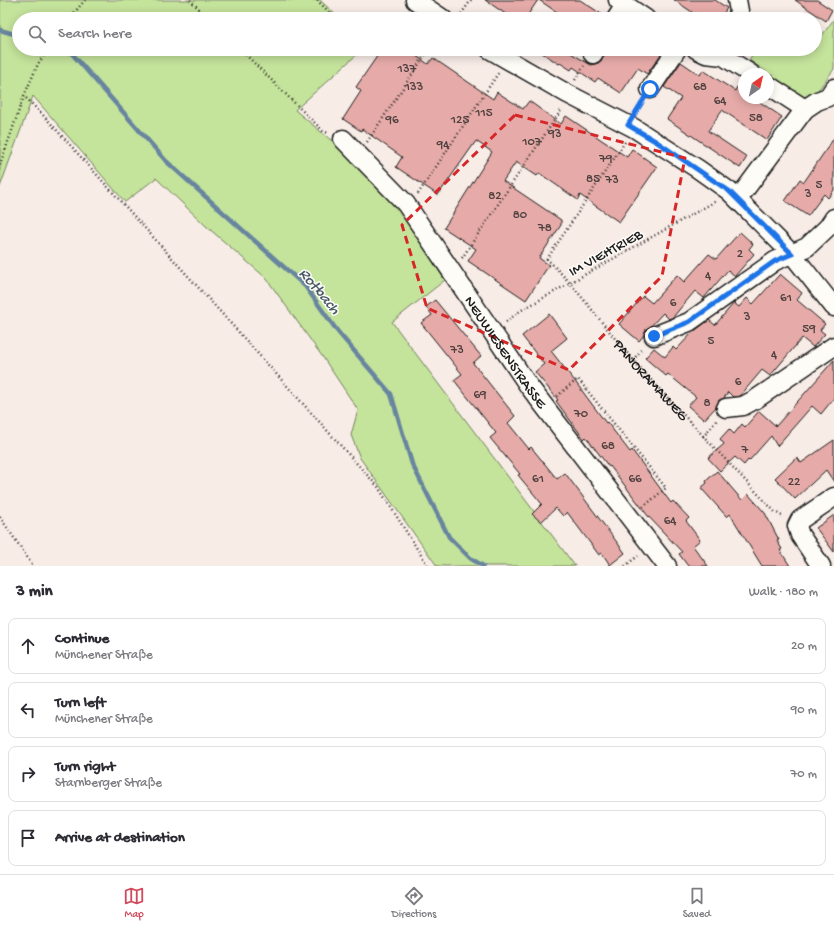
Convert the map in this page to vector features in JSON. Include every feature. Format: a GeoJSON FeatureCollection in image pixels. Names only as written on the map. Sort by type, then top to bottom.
{"type":"FeatureCollection","features":[{"type":"Feature","properties":{"kind":"street"},"geometry":{"type":"LineString","coordinates":[[415,0],[433,12]]}},
{"type":"Feature","properties":{"kind":"street"},"geometry":{"type":"LineString","coordinates":[[737,0],[739,12]]}},
{"type":"Feature","properties":{"kind":"street"},"geometry":{"type":"LineString","coordinates":[[620,8],[629,12]]}},
{"type":"Feature","properties":{"kind":"street"},"geometry":{"type":"LineString","coordinates":[[501,56],[631,127],[698,169],[733,195],[792,254],[834,307]]}},
{"type":"Feature","properties":{"kind":"street"},"geometry":{"type":"LineString","coordinates":[[650,89],[672,56]]}},
{"type":"Feature","properties":{"kind":"street"},"geometry":{"type":"LineString","coordinates":[[729,56],[744,68]]}},
{"type":"Feature","properties":{"kind":"street"},"geometry":{"type":"LineString","coordinates":[[733,195],[805,109],[817,101],[828,97],[834,88]]}},
{"type":"Feature","properties":{"kind":"street"},"geometry":{"type":"LineString","coordinates":[[774,89],[805,109]]}},
{"type":"Feature","properties":{"kind":"street","name":"NEUWIESENSTRASSE"},"geometry":{"type":"LineString","coordinates":[[343,139],[408,208],[493,335],[544,406],[667,566]]}},
{"type":"Feature","properties":{"kind":"street"},"geometry":{"type":"LineString","coordinates":[[654,336],[689,322],[775,261],[807,246],[828,227],[834,218]]}},
{"type":"Feature","properties":{"kind":"street"},"geometry":{"type":"LineString","coordinates":[[726,408],[743,406],[834,346]]}},
{"type":"Feature","properties":{"kind":"street"},"geometry":{"type":"LineString","coordinates":[[821,566],[800,535],[797,526],[800,520],[834,497]]}},
{"type":"Feature","properties":{"kind":"path"},"geometry":{"type":"LineString","coordinates":[[73,12],[84,0]]}},
{"type":"Feature","properties":{"kind":"path"},"geometry":{"type":"LineString","coordinates":[[190,0],[202,12]]}},
{"type":"Feature","properties":{"kind":"path"},"geometry":{"type":"LineString","coordinates":[[317,0],[329,12]]}},
{"type":"Feature","properties":{"kind":"path"},"geometry":{"type":"LineString","coordinates":[[462,12],[471,0]]}},
{"type":"Feature","properties":{"kind":"path"},"geometry":{"type":"LineString","coordinates":[[0,165],[24,96],[38,64],[43,56]]}},
{"type":"Feature","properties":{"kind":"path"},"geometry":{"type":"LineString","coordinates":[[247,56],[323,131],[343,139]]}},
{"type":"Feature","properties":{"kind":"path"},"geometry":{"type":"LineString","coordinates":[[358,155],[424,56]]}},
{"type":"Feature","properties":{"kind":"path"},"geometry":{"type":"LineString","coordinates":[[452,273],[569,94],[592,56]]}},
{"type":"Feature","properties":{"kind":"path"},"geometry":{"type":"LineString","coordinates":[[408,208],[507,60]]}},
{"type":"Feature","properties":{"kind":"path"},"geometry":{"type":"LineString","coordinates":[[631,127],[650,89]]}},
{"type":"Feature","properties":{"kind":"path"},"geometry":{"type":"LineString","coordinates":[[24,96],[44,116],[378,487],[428,566]]}},
{"type":"Feature","properties":{"kind":"path","name":"PANORAMAWEG"},"geometry":{"type":"LineString","coordinates":[[631,127],[547,259],[563,275],[633,360],[704,437],[775,512],[797,526]]}},
{"type":"Feature","properties":{"kind":"path","name":"IM VIEHTRIEB"},"geometry":{"type":"LineString","coordinates":[[493,335],[520,311],[714,203],[733,195]]}},
{"type":"Feature","properties":{"kind":"path"},"geometry":{"type":"LineString","coordinates":[[544,406],[578,378],[666,488],[630,518]]}},
{"type":"Feature","properties":{"kind":"path"},"geometry":{"type":"LineString","coordinates":[[704,437],[726,408]]}},
{"type":"Feature","properties":{"kind":"path"},"geometry":{"type":"LineString","coordinates":[[0,517],[33,566]]}},
{"type":"Feature","properties":{"kind":"highlighted area"},"geometry":{"type":"Polygon","coordinates":[[[515,115],[685,158],[662,276],[569,370],[427,308],[402,225],[515,115]]]}},
{"type":"Feature","properties":{"kind":"green space"},"geometry":{"type":"Polygon","coordinates":[[[0,0],[320,0],[333,12],[12,12],[12,56],[355,56],[295,110],[357,162],[400,210],[445,280],[392,322],[575,566],[437,566],[360,458],[351,435],[358,410],[322,356],[266,278],[206,226],[156,178],[125,202],[33,96],[0,187],[0,0]]]}},
{"type":"Feature","properties":{"kind":"green space"},"geometry":{"type":"Polygon","coordinates":[[[834,19],[834,69],[819,89],[806,99],[774,77],[774,68],[761,68],[749,60],[752,56],[822,56],[822,35],[834,19]]]}},
{"type":"Feature","properties":{"kind":"building"},"geometry":{"type":"Polygon","coordinates":[[[485,0],[538,0],[530,12],[503,12],[485,0]]]}},
{"type":"Feature","properties":{"kind":"building"},"geometry":{"type":"Polygon","coordinates":[[[539,0],[580,0],[598,12],[557,12],[539,0]]]}},
{"type":"Feature","properties":{"kind":"building"},"geometry":{"type":"Polygon","coordinates":[[[674,0],[715,0],[727,8],[724,12],[692,12],[674,0]]]}},
{"type":"Feature","properties":{"kind":"building"},"geometry":{"type":"Polygon","coordinates":[[[795,0],[817,0],[832,10],[826,21],[822,18],[822,12],[813,12],[795,0]]]}},
{"type":"Feature","properties":{"kind":"building"},"geometry":{"type":"Polygon","coordinates":[[[377,56],[416,56],[428,64],[433,58],[493,99],[497,92],[523,109],[529,101],[561,124],[566,116],[627,157],[632,149],[657,167],[619,222],[580,195],[578,200],[539,173],[537,176],[516,162],[503,181],[561,220],[561,225],[539,258],[549,265],[526,300],[468,261],[476,249],[444,228],[492,152],[476,141],[438,195],[396,167],[402,157],[362,129],[361,131],[343,119],[361,91],[356,87],[377,56]]]}},
{"type":"Feature","properties":{"kind":"building"},"geometry":{"type":"Polygon","coordinates":[[[547,56],[576,56],[591,65],[598,63],[602,60],[603,56],[660,56],[647,74],[638,68],[621,93],[598,78],[595,82],[573,67],[571,70],[560,63],[559,64],[547,56]]]}},
{"type":"Feature","properties":{"kind":"building"},"geometry":{"type":"Polygon","coordinates":[[[681,62],[700,75],[703,70],[735,91],[737,87],[738,88],[738,104],[763,104],[782,117],[767,140],[722,110],[708,131],[747,157],[740,168],[667,119],[681,98],[664,87],[681,62]]]}},
{"type":"Feature","properties":{"kind":"building"},"geometry":{"type":"Polygon","coordinates":[[[834,138],[834,190],[828,198],[824,194],[808,216],[785,201],[800,179],[804,182],[834,138]]]}},
{"type":"Feature","properties":{"kind":"building"},"geometry":{"type":"Polygon","coordinates":[[[740,232],[753,244],[749,249],[754,254],[735,276],[728,270],[704,298],[695,291],[673,317],[669,319],[663,313],[651,326],[646,329],[644,335],[639,341],[619,324],[643,296],[652,303],[677,275],[684,282],[709,254],[716,259],[740,232]]]}},
{"type":"Feature","properties":{"kind":"building"},"geometry":{"type":"Polygon","coordinates":[[[780,274],[802,293],[797,300],[825,324],[820,330],[825,334],[813,347],[802,338],[770,376],[762,370],[740,396],[733,397],[728,392],[724,398],[719,400],[716,407],[704,420],[688,406],[696,397],[668,374],[666,376],[645,358],[654,348],[665,357],[673,347],[676,350],[693,332],[709,320],[715,325],[734,303],[739,307],[747,298],[753,304],[780,274]]]}},
{"type":"Feature","properties":{"kind":"building"},"geometry":{"type":"Polygon","coordinates":[[[435,300],[481,356],[473,363],[515,416],[508,423],[529,449],[531,447],[557,479],[565,473],[625,553],[610,565],[602,553],[599,555],[567,512],[563,516],[556,508],[541,522],[532,514],[542,504],[518,475],[520,474],[490,438],[496,433],[454,380],[462,374],[421,323],[432,315],[426,307],[435,300]]]}},
{"type":"Feature","properties":{"kind":"building"},"geometry":{"type":"Polygon","coordinates":[[[549,314],[567,338],[551,351],[606,423],[607,422],[630,452],[632,450],[671,503],[673,501],[689,518],[686,521],[700,540],[693,546],[708,566],[688,566],[679,554],[682,552],[648,516],[586,437],[584,439],[556,401],[558,400],[535,372],[544,364],[522,336],[549,314]]]}},
{"type":"Feature","properties":{"kind":"building"},"geometry":{"type":"Polygon","coordinates":[[[834,360],[834,398],[821,414],[812,406],[777,446],[771,436],[744,465],[735,457],[720,471],[708,458],[724,444],[720,439],[729,429],[734,434],[742,424],[745,427],[759,411],[776,426],[834,360]]]}},
{"type":"Feature","properties":{"kind":"building"},"geometry":{"type":"Polygon","coordinates":[[[834,440],[834,482],[826,470],[795,499],[775,478],[797,457],[801,463],[834,440]]]}},
{"type":"Feature","properties":{"kind":"building"},"geometry":{"type":"Polygon","coordinates":[[[717,471],[742,500],[748,494],[765,513],[779,540],[777,541],[782,549],[780,550],[790,566],[762,566],[730,514],[727,517],[701,488],[717,471]]]}},
{"type":"Feature","properties":{"kind":"building"},"geometry":{"type":"Polygon","coordinates":[[[834,515],[834,552],[816,528],[834,515]]]}},
{"type":"Feature","properties":{"kind":"waterway","name":"Rotbach"},"geometry":{"type":"LineString","coordinates":[[0,30],[12,33]]}},
{"type":"Feature","properties":{"kind":"waterway","name":"Rotbach"},"geometry":{"type":"LineString","coordinates":[[74,56],[166,161],[305,286],[338,332],[391,394],[412,464],[449,537],[470,558],[483,566]]}},
{"type":"Feature","properties":{"kind":"route"},"geometry":{"type":"LineString","coordinates":[[650,89],[628,125],[657,142],[729,191],[792,254],[775,261],[689,322],[654,336]]}}]}
